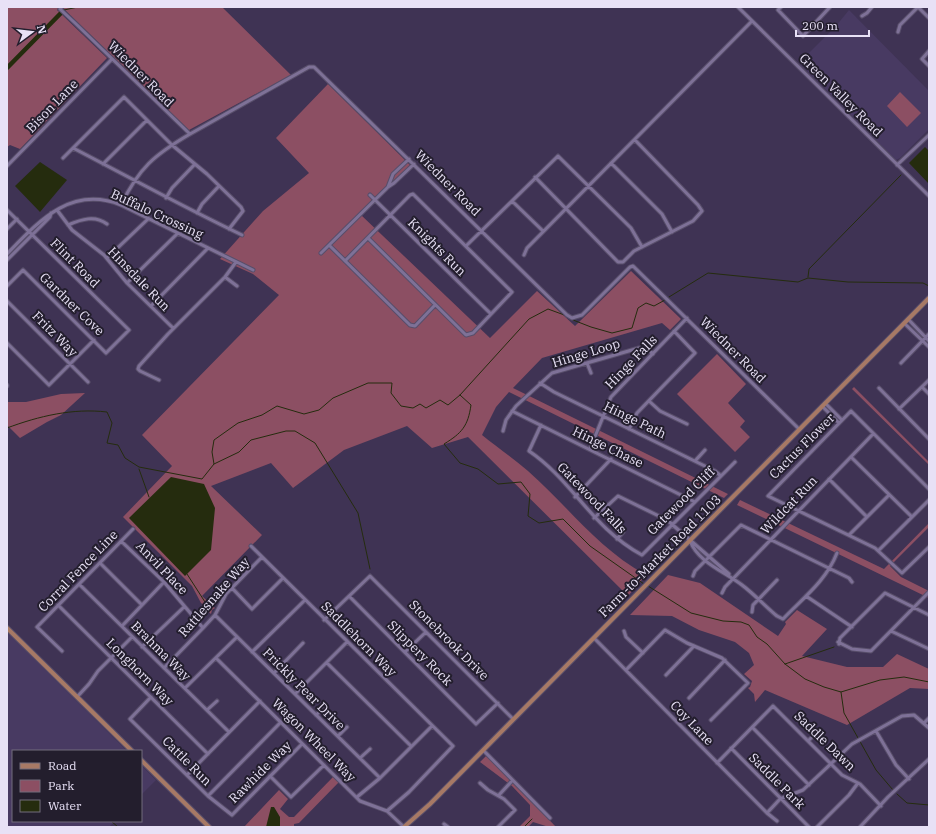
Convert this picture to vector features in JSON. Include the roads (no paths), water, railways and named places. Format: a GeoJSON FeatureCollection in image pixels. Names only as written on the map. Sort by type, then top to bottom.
{"type":"FeatureCollection","features":[{"type":"Feature","properties":{"kind":"main road","name":"Farm-to-Market Road 1103"},"geometry":{"type":"LineString","coordinates":[[404,827],[430,804],[929,298]]}},
{"type":"Feature","properties":{"kind":"main road"},"geometry":{"type":"LineString","coordinates":[[7,628],[131,750]]}},
{"type":"Feature","properties":{"kind":"main road"},"geometry":{"type":"LineString","coordinates":[[142,761],[209,827]]}},
{"type":"Feature","properties":{"kind":"street","name":"Green Valley Road"},"geometry":{"type":"LineString","coordinates":[[738,7],[929,196]]}},
{"type":"Feature","properties":{"kind":"street"},"geometry":{"type":"LineString","coordinates":[[781,7],[778,10],[803,36],[830,7]]}},
{"type":"Feature","properties":{"kind":"street"},"geometry":{"type":"LineString","coordinates":[[862,16],[872,7]]}},
{"type":"Feature","properties":{"kind":"street"},"geometry":{"type":"LineString","coordinates":[[898,32],[900,25],[918,7],[929,18]]}},
{"type":"Feature","properties":{"kind":"street","name":"Wiedner Road"},"geometry":{"type":"LineString","coordinates":[[61,8],[190,134],[311,67],[319,71],[569,317],[575,318],[582,316],[633,266],[799,429]]}},
{"type":"Feature","properties":{"kind":"street"},"geometry":{"type":"LineString","coordinates":[[524,255],[527,248],[565,208],[635,140],[752,21]]}},
{"type":"Feature","properties":{"kind":"street"},"geometry":{"type":"LineString","coordinates":[[929,51],[922,59],[929,66]]}},
{"type":"Feature","properties":{"kind":"street","name":"Bison Lane"},"geometry":{"type":"LineString","coordinates":[[7,166],[112,59]]}},
{"type":"Feature","properties":{"kind":"street"},"geometry":{"type":"LineString","coordinates":[[63,158],[124,97],[172,145],[219,186],[243,210],[229,228]]}},
{"type":"Feature","properties":{"kind":"street"},"geometry":{"type":"LineString","coordinates":[[103,164],[147,120]]}},
{"type":"Feature","properties":{"kind":"street"},"geometry":{"type":"LineString","coordinates":[[121,205],[134,180],[144,167],[172,145],[190,134]]}},
{"type":"Feature","properties":{"kind":"street"},"geometry":{"type":"LineString","coordinates":[[897,166],[929,135]]}},
{"type":"Feature","properties":{"kind":"street"},"geometry":{"type":"LineString","coordinates":[[535,177],[618,262],[623,262],[634,251],[696,219],[701,213],[701,208],[635,140]]}},
{"type":"Feature","properties":{"kind":"street"},"geometry":{"type":"LineString","coordinates":[[73,148],[166,198],[242,235]]}},
{"type":"Feature","properties":{"kind":"street"},"geometry":{"type":"LineString","coordinates":[[466,245],[558,156],[631,228],[642,247]]}},
{"type":"Feature","properties":{"kind":"street"},"geometry":{"type":"LineString","coordinates":[[388,187],[394,172],[409,159]]}},
{"type":"Feature","properties":{"kind":"street"},"geometry":{"type":"LineString","coordinates":[[611,163],[664,217],[672,232]]}},
{"type":"Feature","properties":{"kind":"street"},"geometry":{"type":"LineString","coordinates":[[166,198],[172,188],[194,164]]}},
{"type":"Feature","properties":{"kind":"street"},"geometry":{"type":"LineString","coordinates":[[321,253],[330,246],[374,200],[414,164]]}},
{"type":"Feature","properties":{"kind":"street"},"geometry":{"type":"LineString","coordinates":[[197,213],[202,204],[219,186]]}},
{"type":"Feature","properties":{"kind":"street","name":"Knights Run"},"geometry":{"type":"LineString","coordinates":[[370,195],[491,314]]}},
{"type":"Feature","properties":{"kind":"street"},"geometry":{"type":"LineString","coordinates":[[345,261],[410,195],[415,195],[512,292],[472,333],[466,335],[368,238]]}},
{"type":"Feature","properties":{"kind":"street","name":"Buffalo Crossing"},"geometry":{"type":"LineString","coordinates":[[7,260],[47,215],[73,202],[89,199],[101,199],[121,205],[253,270]]}},
{"type":"Feature","properties":{"kind":"street"},"geometry":{"type":"LineString","coordinates":[[512,201],[543,231]]}},
{"type":"Feature","properties":{"kind":"street","name":"Flint Road"},"geometry":{"type":"LineString","coordinates":[[7,210],[129,330],[106,352]]}},
{"type":"Feature","properties":{"kind":"street","name":"Hinsdale Run"},"geometry":{"type":"LineString","coordinates":[[57,210],[78,236],[107,258],[127,283],[173,328]]}},
{"type":"Feature","properties":{"kind":"street"},"geometry":{"type":"LineString","coordinates":[[68,225],[92,218],[100,219],[107,224]]}},
{"type":"Feature","properties":{"kind":"street"},"geometry":{"type":"LineString","coordinates":[[7,229],[16,219]]}},
{"type":"Feature","properties":{"kind":"street"},"geometry":{"type":"LineString","coordinates":[[107,258],[148,219]]}},
{"type":"Feature","properties":{"kind":"street","name":"Buffalo Crossing"},"geometry":{"type":"LineString","coordinates":[[7,254],[31,233]]}},
{"type":"Feature","properties":{"kind":"street"},"geometry":{"type":"LineString","coordinates":[[127,283],[178,233]]}},
{"type":"Feature","properties":{"kind":"street"},"geometry":{"type":"LineString","coordinates":[[330,246],[410,325],[415,326],[435,305]]}},
{"type":"Feature","properties":{"kind":"street"},"geometry":{"type":"LineString","coordinates":[[151,306],[208,248]]}},
{"type":"Feature","properties":{"kind":"street"},"geometry":{"type":"LineString","coordinates":[[159,380],[138,369],[173,328],[224,277],[236,262]]}},
{"type":"Feature","properties":{"kind":"street","name":"Gardner Cove"},"geometry":{"type":"LineString","coordinates":[[7,286],[23,270],[106,352]]}},
{"type":"Feature","properties":{"kind":"street"},"geometry":{"type":"LineString","coordinates":[[224,277],[237,286]]}},
{"type":"Feature","properties":{"kind":"street","name":"Fritz Way"},"geometry":{"type":"LineString","coordinates":[[7,301],[71,363],[88,382]]}},
{"type":"Feature","properties":{"kind":"street","name":"Hinge Falls"},"geometry":{"type":"LineString","coordinates":[[590,449],[602,416],[611,397],[686,318]]}},
{"type":"Feature","properties":{"kind":"street"},"geometry":{"type":"LineString","coordinates":[[906,321],[929,341]]}},
{"type":"Feature","properties":{"kind":"street"},"geometry":{"type":"LineString","coordinates":[[906,321],[922,341],[929,347]]}},
{"type":"Feature","properties":{"kind":"street"},"geometry":{"type":"LineString","coordinates":[[629,429],[637,413],[695,353],[674,331]]}},
{"type":"Feature","properties":{"kind":"street"},"geometry":{"type":"LineString","coordinates":[[901,363],[929,334]]}},
{"type":"Feature","properties":{"kind":"street"},"geometry":{"type":"LineString","coordinates":[[7,343],[49,385],[94,340]]}},
{"type":"Feature","properties":{"kind":"street","name":"Hinge Loop"},"geometry":{"type":"LineString","coordinates":[[504,431],[503,426],[512,411],[540,382],[552,374],[638,348],[647,349],[653,354]]}},
{"type":"Feature","properties":{"kind":"street"},"geometry":{"type":"LineString","coordinates":[[587,363],[591,373]]}},
{"type":"Feature","properties":{"kind":"street"},"geometry":{"type":"LineString","coordinates":[[899,409],[929,380]]}},
{"type":"Feature","properties":{"kind":"street","name":"Hinge Path"},"geometry":{"type":"LineString","coordinates":[[540,382],[549,389],[715,471],[721,476]]}},
{"type":"Feature","properties":{"kind":"street"},"geometry":{"type":"LineString","coordinates":[[922,387],[929,394]]}},
{"type":"Feature","properties":{"kind":"street"},"geometry":{"type":"LineString","coordinates":[[879,388],[929,439]]}},
{"type":"Feature","properties":{"kind":"street"},"geometry":{"type":"LineString","coordinates":[[649,401],[660,411],[687,424]]}},
{"type":"Feature","properties":{"kind":"street"},"geometry":{"type":"LineString","coordinates":[[823,405],[842,420]]}},
{"type":"Feature","properties":{"kind":"street"},"geometry":{"type":"LineString","coordinates":[[823,405],[839,423]]}},
{"type":"Feature","properties":{"kind":"street","name":"Hinge Chase"},"geometry":{"type":"LineString","coordinates":[[512,411],[695,502]]}},
{"type":"Feature","properties":{"kind":"street","name":"Cactus Flower"},"geometry":{"type":"LineString","coordinates":[[798,510],[768,496],[851,411],[873,434]]}},
{"type":"Feature","properties":{"kind":"street","name":"Gatewood Falls"},"geometry":{"type":"LineString","coordinates":[[541,425],[529,451],[547,465],[594,518],[617,539],[642,555]]}},
{"type":"Feature","properties":{"kind":"street"},"geometry":{"type":"LineString","coordinates":[[873,434],[929,489]]}},
{"type":"Feature","properties":{"kind":"street","name":"Wildcat Run"},"geometry":{"type":"LineString","coordinates":[[722,593],[731,577],[873,434]]}},
{"type":"Feature","properties":{"kind":"street"},"geometry":{"type":"LineString","coordinates":[[695,461],[705,450]]}},
{"type":"Feature","properties":{"kind":"street"},"geometry":{"type":"LineString","coordinates":[[851,457],[912,518]]}},
{"type":"Feature","properties":{"kind":"street"},"geometry":{"type":"LineString","coordinates":[[575,496],[611,459]]}},
{"type":"Feature","properties":{"kind":"street","name":"Gatewood Cliff"},"geometry":{"type":"LineString","coordinates":[[642,555],[735,462]]}},
{"type":"Feature","properties":{"kind":"street"},"geometry":{"type":"LineString","coordinates":[[829,479],[867,518]]}},
{"type":"Feature","properties":{"kind":"street"},"geometry":{"type":"LineString","coordinates":[[849,535],[889,495]]}},
{"type":"Feature","properties":{"kind":"street"},"geometry":{"type":"LineString","coordinates":[[594,518],[618,496],[667,520],[690,541],[696,544],[731,577],[777,616],[783,619],[823,579],[837,553]]}},
{"type":"Feature","properties":{"kind":"street"},"geometry":{"type":"LineString","coordinates":[[879,550],[929,500]]}},
{"type":"Feature","properties":{"kind":"street"},"geometry":{"type":"LineString","coordinates":[[798,510],[879,550],[902,573],[929,547]]}},
{"type":"Feature","properties":{"kind":"street"},"geometry":{"type":"LineString","coordinates":[[693,576],[695,571],[705,560],[740,525],[830,568],[849,578],[852,582]]}},
{"type":"Feature","properties":{"kind":"street","name":"Corral Fence Line"},"geometry":{"type":"LineString","coordinates":[[62,651],[37,626],[133,529]]}},
{"type":"Feature","properties":{"kind":"street"},"geometry":{"type":"LineString","coordinates":[[617,539],[623,532]]}},
{"type":"Feature","properties":{"kind":"street","name":"Anvil Place"},"geometry":{"type":"LineString","coordinates":[[121,541],[164,582],[203,628]]}},
{"type":"Feature","properties":{"kind":"street"},"geometry":{"type":"LineString","coordinates":[[690,541],[692,548],[705,560],[731,577]]}},
{"type":"Feature","properties":{"kind":"street","name":"Saddlehorn Way"},"geometry":{"type":"LineString","coordinates":[[251,546],[324,620],[453,746],[409,792],[387,811]]}},
{"type":"Feature","properties":{"kind":"street","name":"Rattlesnake Way"},"geometry":{"type":"LineString","coordinates":[[164,668],[203,628],[215,614],[232,588],[262,557]]}},
{"type":"Feature","properties":{"kind":"street"},"geometry":{"type":"LineString","coordinates":[[100,563],[142,605]]}},
{"type":"Feature","properties":{"kind":"street","name":"Stonebrook Drive"},"geometry":{"type":"LineString","coordinates":[[349,596],[370,576],[513,719]]}},
{"type":"Feature","properties":{"kind":"street"},"geometry":{"type":"LineString","coordinates":[[232,588],[252,609],[283,578]]}},
{"type":"Feature","properties":{"kind":"street"},"geometry":{"type":"LineString","coordinates":[[752,612],[753,605],[777,580]]}},
{"type":"Feature","properties":{"kind":"street"},"geometry":{"type":"LineString","coordinates":[[122,626],[164,582]]}},
{"type":"Feature","properties":{"kind":"street","name":"Brahma Way"},"geometry":{"type":"LineString","coordinates":[[79,584],[229,732]]}},
{"type":"Feature","properties":{"kind":"street"},"geometry":{"type":"LineString","coordinates":[[929,592],[914,608],[871,651],[852,649],[839,643],[852,627],[885,593],[914,608],[929,615]]}},
{"type":"Feature","properties":{"kind":"street"},"geometry":{"type":"LineString","coordinates":[[324,620],[349,596]]}},
{"type":"Feature","properties":{"kind":"street","name":"Slippery Rock"},"geometry":{"type":"LineString","coordinates":[[349,596],[476,724],[498,703]]}},
{"type":"Feature","properties":{"kind":"street"},"geometry":{"type":"LineString","coordinates":[[806,596],[852,627]]}},
{"type":"Feature","properties":{"kind":"street"},"geometry":{"type":"LineString","coordinates":[[252,652],[304,600]]}},
{"type":"Feature","properties":{"kind":"street","name":"Longhorn Way"},"geometry":{"type":"LineString","coordinates":[[58,605],[208,754]]}},
{"type":"Feature","properties":{"kind":"street"},"geometry":{"type":"LineString","coordinates":[[142,647],[184,606]]}},
{"type":"Feature","properties":{"kind":"street","name":"Prickly Pear Drive"},"geometry":{"type":"LineString","coordinates":[[215,614],[380,778]]}},
{"type":"Feature","properties":{"kind":"street"},"geometry":{"type":"LineString","coordinates":[[626,670],[665,630],[694,646],[725,660],[748,683],[711,720]]}},
{"type":"Feature","properties":{"kind":"street"},"geometry":{"type":"LineString","coordinates":[[624,631],[626,637],[643,653]]}},
{"type":"Feature","properties":{"kind":"street"},"geometry":{"type":"LineString","coordinates":[[891,631],[929,649]]}},
{"type":"Feature","properties":{"kind":"street"},"geometry":{"type":"LineString","coordinates":[[405,652],[426,632]]}},
{"type":"Feature","properties":{"kind":"street"},"geometry":{"type":"LineString","coordinates":[[77,697],[111,658],[132,637]]}},
{"type":"Feature","properties":{"kind":"street"},"geometry":{"type":"LineString","coordinates":[[185,688],[237,637]]}},
{"type":"Feature","properties":{"kind":"street","name":"Coy Lane"},"geometry":{"type":"LineString","coordinates":[[594,638],[717,763],[777,821]]}},
{"type":"Feature","properties":{"kind":"street"},"geometry":{"type":"LineString","coordinates":[[295,694],[348,642]]}},
{"type":"Feature","properties":{"kind":"street"},"geometry":{"type":"LineString","coordinates":[[274,673],[303,643]]}},
{"type":"Feature","properties":{"kind":"street"},"geometry":{"type":"LineString","coordinates":[[666,675],[694,646]]}},
{"type":"Feature","properties":{"kind":"street","name":"Wagon Wheel Way"},"geometry":{"type":"LineString","coordinates":[[216,658],[357,798],[366,804],[387,811],[404,827]]}},
{"type":"Feature","properties":{"kind":"street"},"geometry":{"type":"LineString","coordinates":[[689,698],[725,660]]}},
{"type":"Feature","properties":{"kind":"street"},"geometry":{"type":"LineString","coordinates":[[327,663],[411,746]]}},
{"type":"Feature","properties":{"kind":"street","name":"Cattle Run"},"geometry":{"type":"LineString","coordinates":[[151,697],[130,718],[208,796],[232,815]]}},
{"type":"Feature","properties":{"kind":"street"},"geometry":{"type":"LineString","coordinates":[[207,710],[217,701]]}},
{"type":"Feature","properties":{"kind":"street"},"geometry":{"type":"LineString","coordinates":[[187,775],[260,701]]}},
{"type":"Feature","properties":{"kind":"street"},"geometry":{"type":"LineString","coordinates":[[316,715],[326,706]]}},
{"type":"Feature","properties":{"kind":"street","name":"Saddle Dawn"},"geometry":{"type":"LineString","coordinates":[[753,728],[773,706],[809,740],[844,777],[858,783],[881,806]]}},
{"type":"Feature","properties":{"kind":"street"},"geometry":{"type":"LineString","coordinates":[[767,813],[780,799],[795,795],[809,785],[852,744],[876,730],[908,714],[914,715],[929,728]]}},
{"type":"Feature","properties":{"kind":"street"},"geometry":{"type":"LineString","coordinates":[[924,723],[929,718]]}},
{"type":"Feature","properties":{"kind":"street"},"geometry":{"type":"LineString","coordinates":[[208,796],[281,722]]}},
{"type":"Feature","properties":{"kind":"street"},"geometry":{"type":"LineString","coordinates":[[357,798],[380,778],[432,726]]}},
{"type":"Feature","properties":{"kind":"street"},"geometry":{"type":"LineString","coordinates":[[338,736],[347,727]]}},
{"type":"Feature","properties":{"kind":"street"},"geometry":{"type":"LineString","coordinates":[[717,763],[753,728],[809,785]]}},
{"type":"Feature","properties":{"kind":"street"},"geometry":{"type":"LineString","coordinates":[[876,730],[896,765],[908,779]]}},
{"type":"Feature","properties":{"kind":"street"},"geometry":{"type":"LineString","coordinates":[[809,740],[818,731]]}},
{"type":"Feature","properties":{"kind":"street","name":"Rawhide Way"},"geometry":{"type":"LineString","coordinates":[[232,815],[302,744]]}},
{"type":"Feature","properties":{"kind":"street","name":"Saddle Park"},"geometry":{"type":"LineString","coordinates":[[731,748],[809,827]]}},
{"type":"Feature","properties":{"kind":"street"},"geometry":{"type":"LineString","coordinates":[[360,758],[370,749]]}},
{"type":"Feature","properties":{"kind":"street"},"geometry":{"type":"LineString","coordinates":[[483,750],[550,818]]}},
{"type":"Feature","properties":{"kind":"street"},"geometry":{"type":"LineString","coordinates":[[860,827],[929,759]]}},
{"type":"Feature","properties":{"kind":"street"},"geometry":{"type":"LineString","coordinates":[[270,776],[291,797],[324,765]]}},
{"type":"Feature","properties":{"kind":"street"},"geometry":{"type":"LineString","coordinates":[[499,795],[511,782]]}},
{"type":"Feature","properties":{"kind":"street"},"geometry":{"type":"LineString","coordinates":[[480,783],[488,790],[499,795],[515,810],[498,827]]}},
{"type":"Feature","properties":{"kind":"street"},"geometry":{"type":"LineString","coordinates":[[817,827],[849,795],[858,783]]}},
{"type":"Feature","properties":{"kind":"street"},"geometry":{"type":"LineString","coordinates":[[444,824],[448,827]]}},
{"type":"Feature","properties":{"kind":"water"},"geometry":{"type":"Polygon","coordinates":[[[925,147],[929,151],[929,184],[909,163],[925,147]]]}},
{"type":"Feature","properties":{"kind":"water"},"geometry":{"type":"Polygon","coordinates":[[[40,162],[67,180],[40,212],[15,186],[40,162]]]}},
{"type":"Feature","properties":{"kind":"water"},"geometry":{"type":"Polygon","coordinates":[[[171,477],[204,484],[215,508],[211,550],[185,576],[129,518],[171,477]]]}},
{"type":"Feature","properties":{"kind":"water"},"geometry":{"type":"Polygon","coordinates":[[[271,807],[274,807],[280,817],[280,827],[266,827],[271,807]]]}},
{"type":"Feature","properties":{"kind":"waterway"},"geometry":{"type":"LineString","coordinates":[[64,10],[78,7]]}},
{"type":"Feature","properties":{"kind":"waterway"},"geometry":{"type":"LineString","coordinates":[[7,68],[61,13]]}},
{"type":"Feature","properties":{"kind":"waterway"},"geometry":{"type":"LineString","coordinates":[[808,277],[809,269],[901,175]]}},
{"type":"Feature","properties":{"kind":"waterway"},"geometry":{"type":"LineString","coordinates":[[669,297],[708,273],[798,282],[808,278],[848,282],[923,283],[929,286]]}},
{"type":"Feature","properties":{"kind":"waterway"},"geometry":{"type":"LineString","coordinates":[[573,320],[612,333],[632,328],[638,308],[646,303],[654,306],[665,300]]}},
{"type":"Feature","properties":{"kind":"waterway"},"geometry":{"type":"LineString","coordinates":[[7,428],[56,414],[82,411],[107,412],[112,423],[107,443],[118,445],[125,458],[139,467],[202,479],[214,464],[212,452],[214,440],[238,423],[262,415],[277,406],[304,414],[319,410],[333,398],[368,383],[392,383],[391,393],[401,406],[413,408],[420,404],[426,408],[440,400],[448,405],[460,395],[529,319],[548,309],[567,316]]}},
{"type":"Feature","properties":{"kind":"waterway"},"geometry":{"type":"LineString","coordinates":[[460,395],[471,405],[470,412],[466,424],[460,432],[444,444],[460,463],[478,469],[498,484],[521,482],[530,494],[528,516],[539,523],[563,519],[590,546],[644,584]]}},
{"type":"Feature","properties":{"kind":"waterway"},"geometry":{"type":"LineString","coordinates":[[214,464],[239,452],[251,440],[286,431],[295,431],[315,443],[358,513],[370,569]]}},
{"type":"Feature","properties":{"kind":"waterway"},"geometry":{"type":"LineString","coordinates":[[139,469],[149,497]]}},
{"type":"Feature","properties":{"kind":"waterway"},"geometry":{"type":"LineString","coordinates":[[187,574],[205,602],[211,608]]}},
{"type":"Feature","properties":{"kind":"waterway"},"geometry":{"type":"LineString","coordinates":[[648,586],[691,613],[723,621],[741,622],[749,625],[757,637],[767,644],[785,664],[805,679],[824,687],[841,692],[880,680],[904,677],[929,682]]}},
{"type":"Feature","properties":{"kind":"waterway"},"geometry":{"type":"LineString","coordinates":[[785,664],[834,647]]}},
{"type":"Feature","properties":{"kind":"waterway"},"geometry":{"type":"LineString","coordinates":[[841,692],[844,713],[876,770],[893,790]]}},
{"type":"Feature","properties":{"kind":"waterway"},"geometry":{"type":"LineString","coordinates":[[897,794],[907,803],[929,805]]}},
{"type":"Feature","properties":{"kind":"waterway"},"geometry":{"type":"LineString","coordinates":[[524,827],[532,819]]}},
{"type":"Feature","properties":{"kind":"waterway"},"geometry":{"type":"LineString","coordinates":[[112,822],[118,827]]}}]}
